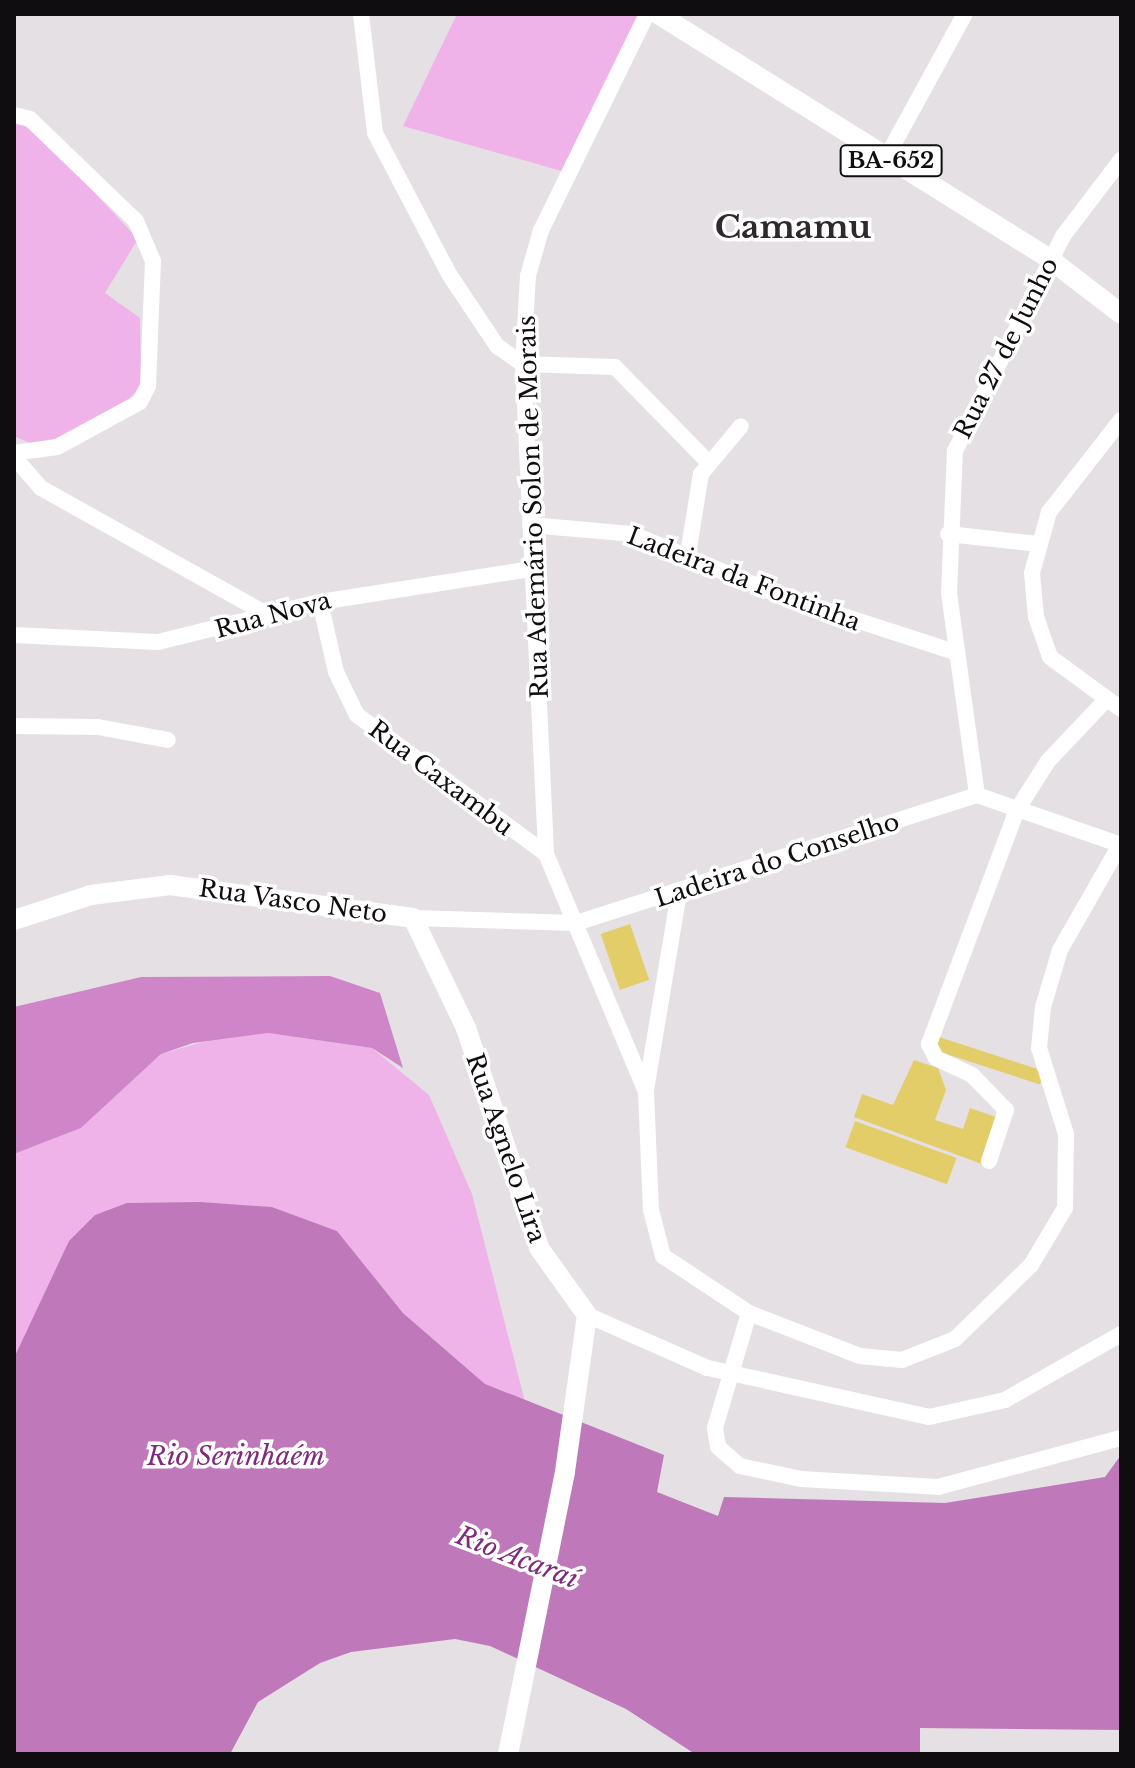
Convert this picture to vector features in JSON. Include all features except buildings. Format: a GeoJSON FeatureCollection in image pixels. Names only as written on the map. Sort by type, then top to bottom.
{"type":"FeatureCollection","features":[{"type":"Feature","properties":{"kind":"main road","name":"BA-652"},"geometry":{"type":"LineString","coordinates":[[658,14],[1051,260],[1121,314]]}},
{"type":"Feature","properties":{"kind":"main road","name":"Rua Vasco Neto"},"geometry":{"type":"LineString","coordinates":[[14,920],[91,895],[170,885],[413,918]]}},
{"type":"Feature","properties":{"kind":"main road","name":"Rua Agnelo Lira"},"geometry":{"type":"LineString","coordinates":[[413,918],[466,1028],[539,1248],[587,1315]]}},
{"type":"Feature","properties":{"kind":"main road"},"geometry":{"type":"LineString","coordinates":[[508,1754],[515,1734],[565,1472],[587,1315]]}},
{"type":"Feature","properties":{"kind":"street"},"geometry":{"type":"LineString","coordinates":[[361,14],[375,133],[471,311],[497,346],[523,364],[615,367],[709,463]]}},
{"type":"Feature","properties":{"kind":"street","name":"Rua Ademário Solon de Morais"},"geometry":{"type":"LineString","coordinates":[[646,1092],[546,854],[523,364],[528,276],[541,230],[647,14]]}},
{"type":"Feature","properties":{"kind":"street"},"geometry":{"type":"LineString","coordinates":[[886,158],[947,35],[965,14]]}},
{"type":"Feature","properties":{"kind":"street"},"geometry":{"type":"LineString","coordinates":[[14,115],[30,119],[136,221],[153,261],[148,386],[140,402],[57,447],[14,455],[41,488],[266,614]]}},
{"type":"Feature","properties":{"kind":"street","name":"Rua 27 de Junho"},"geometry":{"type":"LineString","coordinates":[[977,795],[954,652],[948,534],[962,427],[1051,260],[1121,160]]}},
{"type":"Feature","properties":{"kind":"street"},"geometry":{"type":"LineString","coordinates":[[1121,420],[1049,512],[1038,544],[1032,594],[1041,639],[1062,671],[1121,709]]}},
{"type":"Feature","properties":{"kind":"street"},"geometry":{"type":"LineString","coordinates":[[687,560],[696,488],[709,463],[741,426]]}},
{"type":"Feature","properties":{"kind":"street","name":"Ladeira da Fontinha"},"geometry":{"type":"LineString","coordinates":[[530,525],[632,534],[687,560],[954,652]]}},
{"type":"Feature","properties":{"kind":"street"},"geometry":{"type":"LineString","coordinates":[[948,534],[1038,544]]}},
{"type":"Feature","properties":{"kind":"street","name":"Rua Nova"},"geometry":{"type":"LineString","coordinates":[[14,635],[158,642],[320,602],[531,569]]}},
{"type":"Feature","properties":{"kind":"street","name":"Rua Caxambu"},"geometry":{"type":"LineString","coordinates":[[320,602],[336,672],[357,715],[546,854]]}},
{"type":"Feature","properties":{"kind":"street"},"geometry":{"type":"LineString","coordinates":[[989,1161],[1006,1110],[972,1075],[936,1058],[929,1044],[1017,810],[1048,761],[1105,701]]}},
{"type":"Feature","properties":{"kind":"street"},"geometry":{"type":"LineString","coordinates":[[14,726],[98,727],[168,740]]}},
{"type":"Feature","properties":{"kind":"street"},"geometry":{"type":"LineString","coordinates":[[679,893],[646,1092],[651,1210],[663,1256],[749,1313],[882,1360],[955,1339],[1031,1265],[1065,1208],[1066,1134],[1039,1048],[1060,950],[1121,845],[977,795]]}},
{"type":"Feature","properties":{"kind":"street","name":"Ladeira do Conselho"},"geometry":{"type":"LineString","coordinates":[[576,923],[679,893],[977,795]]}},
{"type":"Feature","properties":{"kind":"street","name":"Rua Vasco Neto"},"geometry":{"type":"LineString","coordinates":[[413,918],[576,923]]}},
{"type":"Feature","properties":{"kind":"street"},"geometry":{"type":"LineString","coordinates":[[749,1313],[715,1428],[718,1447],[740,1466],[801,1479],[938,1487],[1121,1438]]}},
{"type":"Feature","properties":{"kind":"street"},"geometry":{"type":"LineString","coordinates":[[587,1315],[732,1374],[929,1417],[1005,1400],[1121,1334]]}},
{"type":"Feature","properties":{"kind":"shaded area"},"geometry":{"type":"Polygon","coordinates":[[[457,14],[639,14],[565,172],[403,126],[457,14]]]}},
{"type":"Feature","properties":{"kind":"shaded area"},"geometry":{"type":"Polygon","coordinates":[[[14,124],[31,125],[138,239],[105,293],[140,318],[141,385],[119,412],[43,449],[14,436],[14,124]]]}},
{"type":"Feature","properties":{"kind":"shaded area"},"geometry":{"type":"Polygon","coordinates":[[[330,976],[380,993],[403,1068],[372,1048],[268,1033],[193,1043],[161,1054],[81,1128],[14,1154],[14,1007],[141,977],[330,976]]]}},
{"type":"Feature","properties":{"kind":"shaded area"},"geometry":{"type":"Polygon","coordinates":[[[268,1033],[372,1048],[429,1095],[472,1194],[525,1402],[485,1384],[403,1313],[337,1231],[272,1207],[127,1203],[14,1358],[14,1154],[81,1128],[161,1054],[227,1035],[268,1033]]]}},
{"type":"Feature","properties":{"kind":"water","name":"Rio Serinhaém"},"geometry":{"type":"Polygon","coordinates":[[[200,1202],[272,1207],[337,1231],[403,1313],[485,1384],[664,1455],[657,1492],[718,1516],[724,1497],[945,1503],[1105,1477],[1121,1455],[1121,1730],[920,1728],[920,1754],[695,1754],[626,1709],[490,1646],[455,1639],[351,1652],[320,1663],[258,1702],[230,1754],[14,1754],[14,1358],[69,1241],[95,1215],[127,1203],[200,1202]]]}},
{"type":"Feature","properties":{"kind":"district","name":"Camamu"},"geometry":{"type":"Point","coordinates":[793,227]}},
{"type":"Feature","properties":{"kind":"water label","name":"Rio Acaraí"},"geometry":{"type":"Point","coordinates":[517,1558]}}]}
